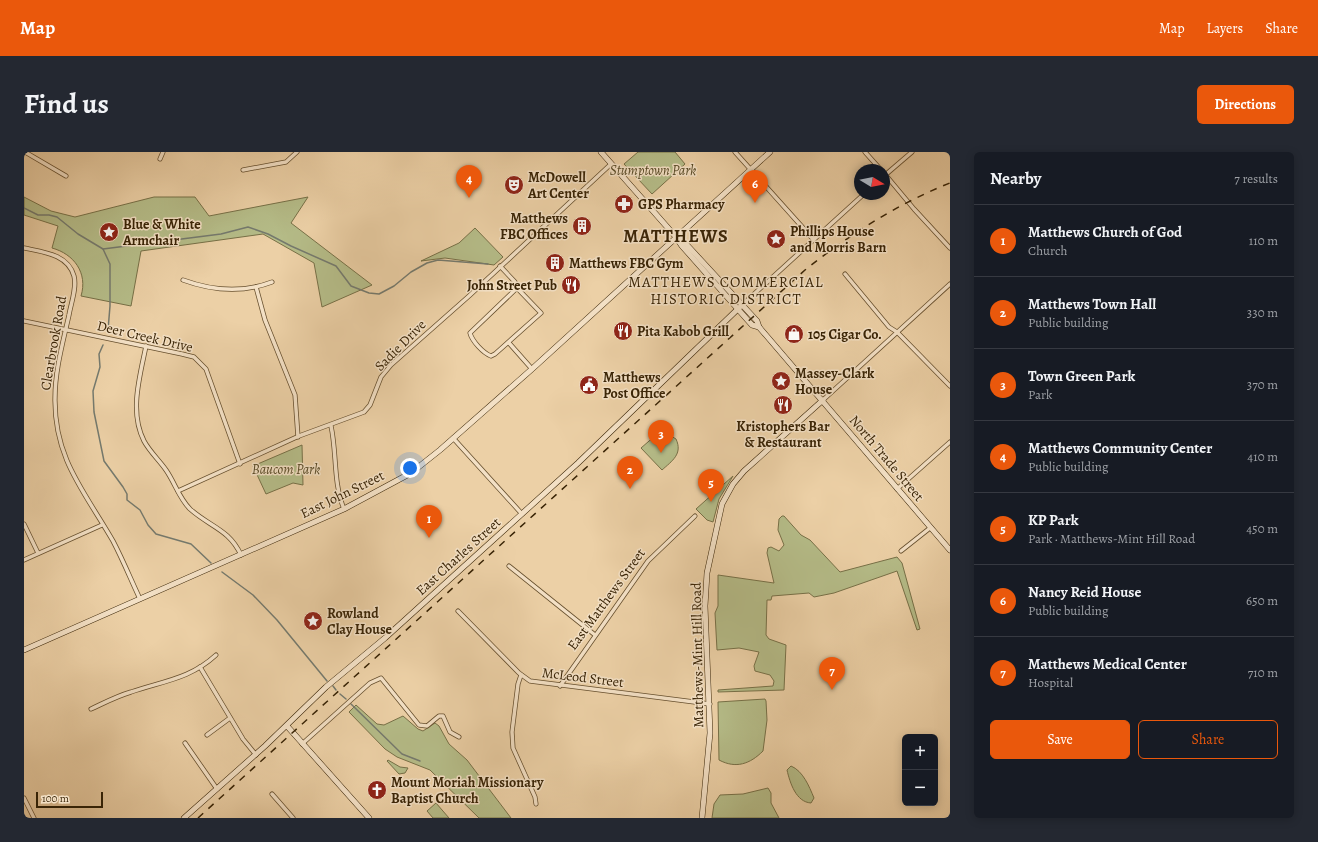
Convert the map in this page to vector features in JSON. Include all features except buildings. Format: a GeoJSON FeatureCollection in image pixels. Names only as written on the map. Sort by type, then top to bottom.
{"type":"FeatureCollection","features":[{"type":"Feature","properties":{"kind":"main road","name":"North Trade Street"},"geometry":{"type":"LineString","coordinates":[[601,152],[676,237],[686,244],[740,307],[757,321],[759,328],[823,400],[950,550]]}},
{"type":"Feature","properties":{"kind":"main road","name":"East John Street"},"geometry":{"type":"LineString","coordinates":[[24,650],[344,509],[411,473],[532,369],[770,152]]}},
{"type":"Feature","properties":{"kind":"main road","name":"East Charles Street"},"geometry":{"type":"LineString","coordinates":[[184,818],[256,755],[326,687],[385,638],[522,514],[619,424],[740,307]]}},
{"type":"Feature","properties":{"kind":"main road","name":"Matthews-Mint Hill Road"},"geometry":{"type":"LineString","coordinates":[[702,818],[709,758],[710,704],[705,593],[716,528],[722,504],[727,493],[744,471],[823,400]]}},
{"type":"Feature","properties":{"kind":"main road"},"geometry":{"type":"LineString","coordinates":[[286,726],[369,818]]}},
{"type":"Feature","properties":{"kind":"street"},"geometry":{"type":"LineString","coordinates":[[25,152],[66,176]]}},
{"type":"Feature","properties":{"kind":"street"},"geometry":{"type":"LineString","coordinates":[[160,159],[163,152]]}},
{"type":"Feature","properties":{"kind":"street"},"geometry":{"type":"LineString","coordinates":[[243,170],[286,162],[297,152]]}},
{"type":"Feature","properties":{"kind":"street"},"geometry":{"type":"LineString","coordinates":[[735,152],[813,239]]}},
{"type":"Feature","properties":{"kind":"street"},"geometry":{"type":"LineString","coordinates":[[865,152],[876,164]]}},
{"type":"Feature","properties":{"kind":"street"},"geometry":{"type":"LineString","coordinates":[[890,171],[912,152]]}},
{"type":"Feature","properties":{"kind":"street","name":"Sadie Drive"},"geometry":{"type":"LineString","coordinates":[[178,491],[298,437],[360,415],[367,409],[377,384],[391,365],[611,164]]}},
{"type":"Feature","properties":{"kind":"street"},"geometry":{"type":"LineString","coordinates":[[890,181],[950,248]]}},
{"type":"Feature","properties":{"kind":"street"},"geometry":{"type":"LineString","coordinates":[[740,307],[857,200]]}},
{"type":"Feature","properties":{"kind":"street","name":"Clearbrook Road"},"geometry":{"type":"LineString","coordinates":[[24,248],[61,258],[70,268],[75,284],[55,388],[55,414],[59,437],[75,479],[116,547],[140,599]]}},
{"type":"Feature","properties":{"kind":"street"},"geometry":{"type":"LineString","coordinates":[[500,266],[516,282],[517,288],[541,313],[508,344],[491,356],[486,354],[471,337],[470,333],[517,288]]}},
{"type":"Feature","properties":{"kind":"street"},"geometry":{"type":"LineString","coordinates":[[845,274],[890,327],[897,332],[950,386]]}},
{"type":"Feature","properties":{"kind":"street"},"geometry":{"type":"LineString","coordinates":[[183,280],[207,287],[223,289],[256,287],[272,282]]}},
{"type":"Feature","properties":{"kind":"street"},"geometry":{"type":"LineString","coordinates":[[823,400],[950,284]]}},
{"type":"Feature","properties":{"kind":"street"},"geometry":{"type":"LineString","coordinates":[[256,287],[265,320],[295,395],[298,437]]}},
{"type":"Feature","properties":{"kind":"street","name":"Deer Creek Drive"},"geometry":{"type":"LineString","coordinates":[[24,321],[189,355],[204,366],[240,464]]}},
{"type":"Feature","properties":{"kind":"street"},"geometry":{"type":"LineString","coordinates":[[508,344],[532,369]]}},
{"type":"Feature","properties":{"kind":"street"},"geometry":{"type":"LineString","coordinates":[[146,346],[137,392],[137,412],[140,431],[145,443],[166,470],[182,500],[192,510],[229,536],[241,555]]}},
{"type":"Feature","properties":{"kind":"street"},"geometry":{"type":"LineString","coordinates":[[331,426],[335,449],[339,496],[344,509]]}},
{"type":"Feature","properties":{"kind":"street"},"geometry":{"type":"LineString","coordinates":[[453,438],[522,514]]}},
{"type":"Feature","properties":{"kind":"street"},"geometry":{"type":"LineString","coordinates":[[897,489],[950,442]]}},
{"type":"Feature","properties":{"kind":"street","name":"East Matthews Street"},"geometry":{"type":"LineString","coordinates":[[560,686],[652,556],[696,516]]}},
{"type":"Feature","properties":{"kind":"street"},"geometry":{"type":"LineString","coordinates":[[24,524],[38,553]]}},
{"type":"Feature","properties":{"kind":"street"},"geometry":{"type":"LineString","coordinates":[[24,560],[102,525]]}},
{"type":"Feature","properties":{"kind":"street"},"geometry":{"type":"LineString","coordinates":[[901,551],[930,528]]}},
{"type":"Feature","properties":{"kind":"street"},"geometry":{"type":"LineString","coordinates":[[509,566],[595,635]]}},
{"type":"Feature","properties":{"kind":"street","name":"McLeod Street"},"geometry":{"type":"LineString","coordinates":[[458,611],[521,675],[530,681],[710,704]]}},
{"type":"Feature","properties":{"kind":"street"},"geometry":{"type":"LineString","coordinates":[[91,709],[123,695],[182,677],[200,667],[216,655]]}},
{"type":"Feature","properties":{"kind":"street"},"geometry":{"type":"LineString","coordinates":[[200,667],[243,739],[256,755]]}},
{"type":"Feature","properties":{"kind":"street"},"geometry":{"type":"LineString","coordinates":[[521,675],[518,684],[512,732],[513,748],[535,797],[536,804]]}},
{"type":"Feature","properties":{"kind":"street"},"geometry":{"type":"LineString","coordinates":[[302,744],[370,683],[381,678],[419,724],[427,726],[439,716],[443,716],[450,732],[459,737]]}},
{"type":"Feature","properties":{"kind":"street"},"geometry":{"type":"LineString","coordinates":[[207,735],[230,718]]}},
{"type":"Feature","properties":{"kind":"street"},"geometry":{"type":"LineString","coordinates":[[185,742],[217,788]]}},
{"type":"Feature","properties":{"kind":"street"},"geometry":{"type":"LineString","coordinates":[[272,794],[293,818]]}},
{"type":"Feature","properties":{"kind":"street"},"geometry":{"type":"LineString","coordinates":[[24,798],[34,818]]}},
{"type":"Feature","properties":{"kind":"green space","name":"Stumptown Park"},"geometry":{"type":"Polygon","coordinates":[[[638,152],[675,152],[685,164],[652,194],[624,164],[638,152]]]}},
{"type":"Feature","properties":{"kind":"green space"},"geometry":{"type":"Polygon","coordinates":[[[24,197],[51,211],[75,217],[154,197],[195,197],[209,216],[308,197],[291,223],[372,285],[322,307],[314,263],[263,234],[141,251],[131,306],[81,296],[83,280],[81,272],[73,260],[67,255],[52,248],[58,226],[24,215],[24,197]]]}},
{"type":"Feature","properties":{"kind":"green space"},"geometry":{"type":"Polygon","coordinates":[[[475,228],[503,257],[494,265],[445,258],[421,261],[459,243],[475,228]]]}},
{"type":"Feature","properties":{"kind":"green space"},"geometry":{"type":"Polygon","coordinates":[[[666,433],[676,439],[678,449],[675,457],[662,470],[641,448],[656,435],[666,433]]]}},
{"type":"Feature","properties":{"kind":"green space","name":"Baucom Park"},"geometry":{"type":"Polygon","coordinates":[[[302,445],[303,485],[293,483],[266,494],[253,466],[302,445]]]}},
{"type":"Feature","properties":{"kind":"green space"},"geometry":{"type":"Polygon","coordinates":[[[733,476],[719,499],[713,522],[707,520],[696,509],[733,476]]]}},
{"type":"Feature","properties":{"kind":"green space"},"geometry":{"type":"Polygon","coordinates":[[[784,516],[801,535],[810,540],[840,572],[897,557],[902,563],[920,629],[917,630],[897,571],[834,593],[814,597],[809,593],[772,596],[771,600],[767,600],[766,635],[769,639],[786,645],[784,690],[718,692],[718,690],[773,686],[774,681],[770,675],[755,671],[754,666],[759,652],[739,648],[717,650],[715,613],[718,606],[718,575],[774,583],[767,553],[768,548],[771,547],[779,551],[784,545],[778,530],[779,519],[784,516]]]}},
{"type":"Feature","properties":{"kind":"green space"},"geometry":{"type":"Polygon","coordinates":[[[765,699],[767,720],[763,751],[753,759],[742,764],[737,765],[725,763],[719,760],[718,702],[765,699]]]}},
{"type":"Feature","properties":{"kind":"green space"},"geometry":{"type":"Polygon","coordinates":[[[356,705],[377,724],[384,725],[403,716],[418,729],[423,731],[435,723],[439,726],[449,744],[467,760],[511,818],[479,818],[430,770],[397,757],[385,749],[349,712],[356,705]]]}},
{"type":"Feature","properties":{"kind":"green space"},"geometry":{"type":"Polygon","coordinates":[[[388,760],[400,767],[408,768],[405,773],[399,774],[387,761],[388,760]]]}},
{"type":"Feature","properties":{"kind":"green space"},"geometry":{"type":"Polygon","coordinates":[[[791,766],[799,771],[808,784],[814,798],[811,803],[801,799],[794,791],[787,770],[791,766]]]}},
{"type":"Feature","properties":{"kind":"green space"},"geometry":{"type":"Polygon","coordinates":[[[768,788],[771,793],[771,803],[779,818],[712,818],[714,804],[720,795],[743,794],[768,788]]]}},
{"type":"Feature","properties":{"kind":"green space"},"geometry":{"type":"Polygon","coordinates":[[[436,803],[449,818],[433,818],[427,811],[436,803]]]}},
{"type":"Feature","properties":{"kind":"waterway"},"geometry":{"type":"LineString","coordinates":[[24,208],[38,215],[57,217],[78,234],[103,249],[110,264],[110,306],[108,330]]}},
{"type":"Feature","properties":{"kind":"waterway"},"geometry":{"type":"LineString","coordinates":[[103,249],[221,234],[248,227],[268,234],[336,266],[351,286],[369,293],[379,294],[394,286],[411,272],[427,263],[438,260],[488,264]]}},
{"type":"Feature","properties":{"kind":"waterway"},"geometry":{"type":"LineString","coordinates":[[103,345],[99,354],[100,367],[93,391],[94,412],[104,461],[123,487],[127,494],[127,500],[140,510],[148,525],[156,534],[191,544],[211,563]]}},
{"type":"Feature","properties":{"kind":"waterway"},"geometry":{"type":"LineString","coordinates":[[222,572],[253,595],[277,620],[327,681]]}},
{"type":"Feature","properties":{"kind":"waterway"},"geometry":{"type":"LineString","coordinates":[[333,686],[336,690]]}},
{"type":"Feature","properties":{"kind":"waterway"},"geometry":{"type":"LineString","coordinates":[[340,694],[346,699]]}},
{"type":"Feature","properties":{"kind":"waterway"},"geometry":{"type":"LineString","coordinates":[[351,704],[402,754],[420,761]]}},
{"type":"Feature","properties":{"kind":"railway"},"geometry":{"type":"LineString","coordinates":[[198,818],[805,270],[874,221],[930,191],[950,183]]}},
{"type":"Feature","properties":{"kind":"place","name":"McDowell Art Center"},"geometry":{"type":"Point","coordinates":[514,185]}},
{"type":"Feature","properties":{"kind":"place","name":"Matthews Community Center"},"geometry":{"type":"Point","coordinates":[469,198]}},
{"type":"Feature","properties":{"kind":"place","name":"Nancy Reid House"},"geometry":{"type":"Point","coordinates":[755,203]}},
{"type":"Feature","properties":{"kind":"place","name":"GPS Pharmacy"},"geometry":{"type":"Point","coordinates":[624,204]}},
{"type":"Feature","properties":{"kind":"place","name":"Matthews FBC Offices"},"geometry":{"type":"Point","coordinates":[582,226]}},
{"type":"Feature","properties":{"kind":"place","name":"Blue & White Armchair"},"geometry":{"type":"Point","coordinates":[109,232]}},
{"type":"Feature","properties":{"kind":"place","name":"Phillips House and Morris Barn"},"geometry":{"type":"Point","coordinates":[776,239]}},
{"type":"Feature","properties":{"kind":"place","name":"Matthews FBC Gym"},"geometry":{"type":"Point","coordinates":[555,263]}},
{"type":"Feature","properties":{"kind":"place","name":"John Street Pub"},"geometry":{"type":"Point","coordinates":[571,285]}},
{"type":"Feature","properties":{"kind":"place","name":"Pita Kabob Grill"},"geometry":{"type":"Point","coordinates":[623,331]}},
{"type":"Feature","properties":{"kind":"place","name":"105 Cigar Co."},"geometry":{"type":"Point","coordinates":[794,334]}},
{"type":"Feature","properties":{"kind":"place","name":"Massey-Clark House"},"geometry":{"type":"Point","coordinates":[781,381]}},
{"type":"Feature","properties":{"kind":"place","name":"Matthews Post Office"},"geometry":{"type":"Point","coordinates":[589,385]}},
{"type":"Feature","properties":{"kind":"place","name":"Kristophers Bar & Restaurant"},"geometry":{"type":"Point","coordinates":[783,405]}},
{"type":"Feature","properties":{"kind":"place","name":"Town Green Park"},"geometry":{"type":"Point","coordinates":[661,453]}},
{"type":"Feature","properties":{"kind":"place","name":"Matthews Town Hall"},"geometry":{"type":"Point","coordinates":[630,489]}},
{"type":"Feature","properties":{"kind":"place","name":"KP Park"},"geometry":{"type":"Point","coordinates":[711,502]}},
{"type":"Feature","properties":{"kind":"place","name":"Matthews Church of God"},"geometry":{"type":"Point","coordinates":[429,538]}},
{"type":"Feature","properties":{"kind":"place","name":"Rowland Clay House"},"geometry":{"type":"Point","coordinates":[313,621]}},
{"type":"Feature","properties":{"kind":"place","name":"Matthews Medical Center"},"geometry":{"type":"Point","coordinates":[832,690]}},
{"type":"Feature","properties":{"kind":"place","name":"Mount Moriah Missionary Baptist Church"},"geometry":{"type":"Point","coordinates":[377,790]}},
{"type":"Feature","properties":{"kind":"district","name":"MATTHEWS"},"geometry":{"type":"Point","coordinates":[676,236]}},
{"type":"Feature","properties":{"kind":"district","name":"MATTHEWS COMMERCIAL HISTORIC DISTRICT"},"geometry":{"type":"Point","coordinates":[726,290]}}]}
